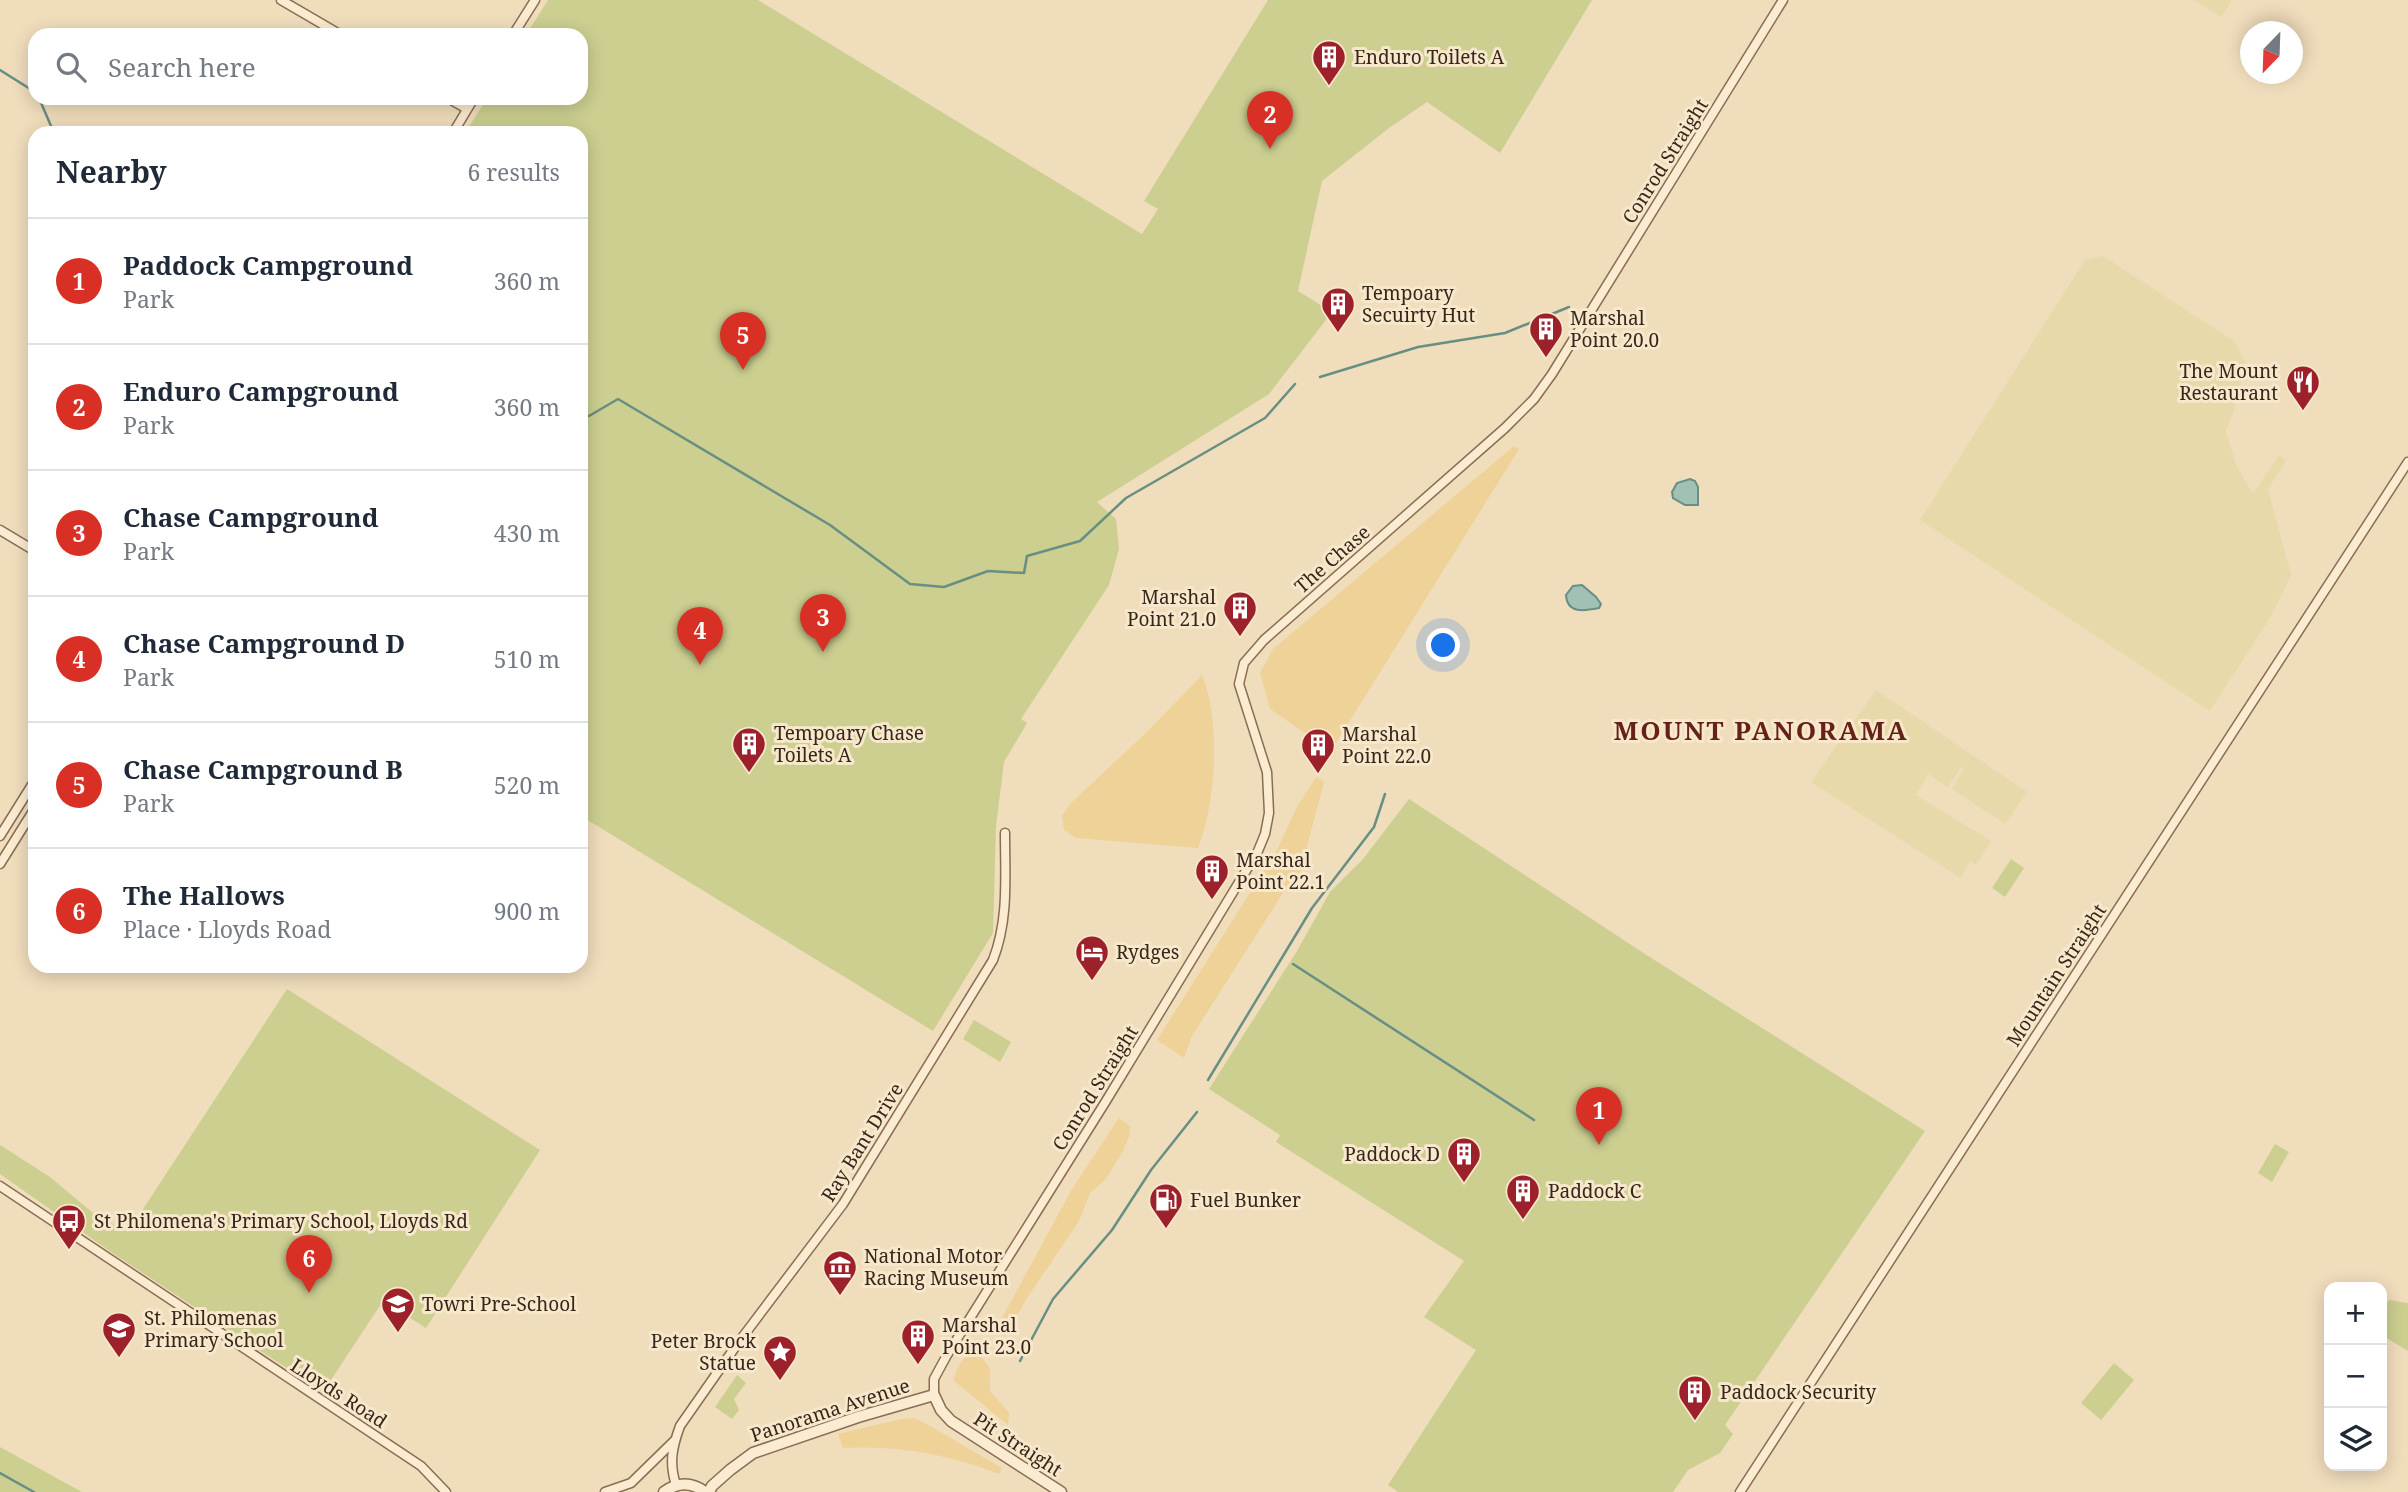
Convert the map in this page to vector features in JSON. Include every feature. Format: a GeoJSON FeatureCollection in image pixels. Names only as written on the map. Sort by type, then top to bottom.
{"type":"FeatureCollection","features":[{"type":"Feature","properties":{"kind":"street"},"geometry":{"type":"LineString","coordinates":[[281,0],[329,28]]}},
{"type":"Feature","properties":{"kind":"street"},"geometry":{"type":"LineString","coordinates":[[517,28],[535,0]]}},
{"type":"Feature","properties":{"kind":"street","name":"Conrod Straight"},"geometry":{"type":"LineString","coordinates":[[1574,339],[1783,0]]}},
{"type":"Feature","properties":{"kind":"street"},"geometry":{"type":"LineString","coordinates":[[460,105],[467,109]]}},
{"type":"Feature","properties":{"kind":"street"},"geometry":{"type":"LineString","coordinates":[[457,126],[470,105]]}},
{"type":"Feature","properties":{"kind":"street","name":"The Chase"},"geometry":{"type":"LineString","coordinates":[[1258,850],[1267,826],[1269,787],[1262,751],[1240,694],[1239,675],[1244,663],[1264,640],[1523,412],[1542,389],[1574,339]]}},
{"type":"Feature","properties":{"kind":"street","name":"Mountain Straight"},"geometry":{"type":"LineString","coordinates":[[1740,1492],[2408,462]]}},
{"type":"Feature","properties":{"kind":"street"},"geometry":{"type":"LineString","coordinates":[[0,530],[28,547]]}},
{"type":"Feature","properties":{"kind":"street"},"geometry":{"type":"LineString","coordinates":[[0,836],[28,791]]}},
{"type":"Feature","properties":{"kind":"street"},"geometry":{"type":"LineString","coordinates":[[0,864],[28,819]]}},
{"type":"Feature","properties":{"kind":"street","name":"Ray Bant Drive"},"geometry":{"type":"LineString","coordinates":[[676,1485],[671,1467],[675,1440],[688,1414],[843,1204],[993,960],[1002,938],[1006,897],[1005,833]]}},
{"type":"Feature","properties":{"kind":"street","name":"Conrod Straight"},"geometry":{"type":"LineString","coordinates":[[934,1395],[936,1374],[956,1340],[1180,981],[1258,850]]}},
{"type":"Feature","properties":{"kind":"street","name":"Lloyds Road"},"geometry":{"type":"LineString","coordinates":[[0,1186],[421,1466],[446,1492]]}},
{"type":"Feature","properties":{"kind":"street","name":"Pit Straight"},"geometry":{"type":"LineString","coordinates":[[934,1395],[941,1410],[956,1424],[1061,1492]]}},
{"type":"Feature","properties":{"kind":"street","name":"Panorama Avenue"},"geometry":{"type":"LineString","coordinates":[[707,1492],[730,1469],[753,1453],[858,1417],[934,1395]]}},
{"type":"Feature","properties":{"kind":"street","name":"Ray Bant Drive"},"geometry":{"type":"LineString","coordinates":[[605,1492],[631,1483],[675,1440]]}},
{"type":"Feature","properties":{"kind":"street"},"geometry":{"type":"LineString","coordinates":[[664,1492],[676,1485],[693,1485],[707,1492]]}},
{"type":"Feature","properties":{"kind":"shaded area"},"geometry":{"type":"Polygon","coordinates":[[[2194,0],[2232,0],[2221,17],[2194,0]]]}},
{"type":"Feature","properties":{"kind":"shaded area"},"geometry":{"type":"Polygon","coordinates":[[[2103,256],[2235,342],[2245,362],[2226,431],[2236,465],[2253,494],[2279,455],[2286,461],[2268,489],[2291,575],[2271,616],[2210,711],[1920,520],[2085,260],[2103,256]]]}},
{"type":"Feature","properties":{"kind":"shaded area"},"geometry":{"type":"Polygon","coordinates":[[[1690,479],[1695,481],[1698,487],[1698,505],[1685,505],[1673,498],[1672,492],[1677,483],[1690,479]]]}},
{"type":"Feature","properties":{"kind":"shaded area"},"geometry":{"type":"Polygon","coordinates":[[[1582,585],[1596,597],[1601,604],[1599,608],[1577,610],[1569,605],[1566,595],[1573,586],[1582,585]]]}},
{"type":"Feature","properties":{"kind":"shaded area"},"geometry":{"type":"Polygon","coordinates":[[[1876,690],[2027,792],[2005,824],[1952,789],[1964,769],[1961,767],[1948,787],[1928,774],[1916,795],[1991,841],[1976,865],[1970,861],[1961,878],[1811,782],[1876,690]]]}},
{"type":"Feature","properties":{"kind":"green space"},"geometry":{"type":"Polygon","coordinates":[[[548,0],[758,0],[1142,234],[1158,209],[1144,201],[1268,0],[1592,0],[1500,153],[1427,102],[1322,181],[1298,291],[1332,312],[1269,394],[1097,502],[1116,519],[1119,549],[1109,585],[1021,719],[1027,723],[1004,762],[996,826],[993,933],[933,1031],[588,820],[588,126],[469,126],[483,105],[588,105],[588,28],[530,28],[548,0]]]}},
{"type":"Feature","properties":{"kind":"green space"},"geometry":{"type":"Polygon","coordinates":[[[1409,799],[1645,954],[1925,1131],[1725,1425],[1733,1434],[1720,1453],[1688,1470],[1673,1492],[1398,1492],[1388,1485],[1476,1350],[1424,1317],[1464,1261],[1276,1142],[1280,1135],[1209,1089],[1297,951],[1330,892],[1363,859],[1409,799]]]}},
{"type":"Feature","properties":{"kind":"green space"},"geometry":{"type":"Polygon","coordinates":[[[2011,859],[2024,868],[2005,897],[1992,888],[2011,859]]]}},
{"type":"Feature","properties":{"kind":"green space"},"geometry":{"type":"Polygon","coordinates":[[[287,989],[540,1150],[426,1328],[383,1301],[323,1392],[114,1254],[0,1174],[0,1145],[50,1177],[93,1213],[128,1232],[287,989]]]}},
{"type":"Feature","properties":{"kind":"green space"},"geometry":{"type":"Polygon","coordinates":[[[974,1020],[1011,1042],[1000,1062],[963,1039],[974,1020]]]}},
{"type":"Feature","properties":{"kind":"green space"},"geometry":{"type":"Polygon","coordinates":[[[2275,1144],[2289,1152],[2272,1182],[2258,1173],[2275,1144]]]}},
{"type":"Feature","properties":{"kind":"green space"},"geometry":{"type":"Polygon","coordinates":[[[2389,1300],[2408,1303],[2408,1351],[2387,1338],[2389,1300]]]}},
{"type":"Feature","properties":{"kind":"green space"},"geometry":{"type":"Polygon","coordinates":[[[2114,1363],[2134,1380],[2101,1420],[2081,1403],[2114,1363]]]}},
{"type":"Feature","properties":{"kind":"green space"},"geometry":{"type":"Polygon","coordinates":[[[737,1375],[746,1383],[734,1399],[739,1410],[732,1419],[715,1407],[737,1375]]]}},
{"type":"Feature","properties":{"kind":"green space"},"geometry":{"type":"Polygon","coordinates":[[[0,1447],[82,1492],[0,1492],[0,1447]]]}},
{"type":"Feature","properties":{"kind":"sand"},"geometry":{"type":"Polygon","coordinates":[[[1514,446],[1519,449],[1331,751],[1270,709],[1260,673],[1273,649],[1514,446]]]}},
{"type":"Feature","properties":{"kind":"sand"},"geometry":{"type":"Polygon","coordinates":[[[1202,675],[1212,714],[1214,762],[1209,809],[1198,848],[1076,838],[1064,830],[1062,816],[1071,803],[1148,731],[1202,675]]]}},
{"type":"Feature","properties":{"kind":"sand"},"geometry":{"type":"Polygon","coordinates":[[[1316,777],[1324,782],[1300,873],[1283,893],[1192,1036],[1184,1058],[1157,1040],[1277,850],[1297,807],[1316,777]]]}},
{"type":"Feature","properties":{"kind":"sand"},"geometry":{"type":"Polygon","coordinates":[[[1119,1118],[1130,1126],[1129,1137],[1122,1153],[1105,1180],[1090,1193],[1079,1221],[1005,1336],[995,1331],[1072,1189],[1119,1118]]]}},
{"type":"Feature","properties":{"kind":"sand"},"geometry":{"type":"Polygon","coordinates":[[[972,1347],[990,1369],[990,1391],[1009,1413],[1008,1425],[953,1380],[958,1367],[972,1347]]]}},
{"type":"Feature","properties":{"kind":"sand"},"geometry":{"type":"Polygon","coordinates":[[[913,1418],[1002,1468],[999,1474],[922,1452],[843,1448],[838,1434],[913,1418]]]}},
{"type":"Feature","properties":{"kind":"waterway"},"geometry":{"type":"LineString","coordinates":[[0,70],[28,88]]}},
{"type":"Feature","properties":{"kind":"waterway"},"geometry":{"type":"LineString","coordinates":[[42,105],[51,126]]}},
{"type":"Feature","properties":{"kind":"waterway"},"geometry":{"type":"LineString","coordinates":[[1320,377],[1418,347],[1505,333],[1569,307]]}},
{"type":"Feature","properties":{"kind":"waterway"},"geometry":{"type":"LineString","coordinates":[[588,416],[618,399],[830,525],[910,584],[944,587],[988,571],[1024,573],[1027,556],[1080,541],[1126,498],[1265,418],[1295,384]]}},
{"type":"Feature","properties":{"kind":"waterway"},"geometry":{"type":"LineString","coordinates":[[1208,1080],[1312,908],[1374,827],[1385,794]]}},
{"type":"Feature","properties":{"kind":"waterway"},"geometry":{"type":"LineString","coordinates":[[1293,964],[1534,1120]]}},
{"type":"Feature","properties":{"kind":"waterway"},"geometry":{"type":"LineString","coordinates":[[1020,1361],[1053,1299],[1112,1230],[1151,1170],[1197,1112]]}},
{"type":"Feature","properties":{"kind":"waterway"},"geometry":{"type":"LineString","coordinates":[[0,1473],[34,1492]]}},
{"type":"Feature","properties":{"kind":"place","name":"Enduro Toilets A"},"geometry":{"type":"Point","coordinates":[1329,87]}},
{"type":"Feature","properties":{"kind":"place","name":"Enduro Campground"},"geometry":{"type":"Point","coordinates":[1270,149]}},
{"type":"Feature","properties":{"kind":"place","name":"Tempoary Secuirty Hut"},"geometry":{"type":"Point","coordinates":[1338,334]}},
{"type":"Feature","properties":{"kind":"place","name":"Marshal Point 20.0"},"geometry":{"type":"Point","coordinates":[1546,359]}},
{"type":"Feature","properties":{"kind":"place","name":"Chase Campground B"},"geometry":{"type":"Point","coordinates":[743,370]}},
{"type":"Feature","properties":{"kind":"place","name":"The Mount Restaurant"},"geometry":{"type":"Point","coordinates":[2303,412]}},
{"type":"Feature","properties":{"kind":"place","name":"Marshal Point 21.0"},"geometry":{"type":"Point","coordinates":[1240,638]}},
{"type":"Feature","properties":{"kind":"place","name":"Chase Campground"},"geometry":{"type":"Point","coordinates":[823,652]}},
{"type":"Feature","properties":{"kind":"place","name":"Chase Campground D"},"geometry":{"type":"Point","coordinates":[700,665]}},
{"type":"Feature","properties":{"kind":"place","name":"Tempoary Chase Toilets A"},"geometry":{"type":"Point","coordinates":[749,774]}},
{"type":"Feature","properties":{"kind":"place","name":"Marshal Point 22.0"},"geometry":{"type":"Point","coordinates":[1318,775]}},
{"type":"Feature","properties":{"kind":"place","name":"Marshal Point 22.1"},"geometry":{"type":"Point","coordinates":[1212,901]}},
{"type":"Feature","properties":{"kind":"place","name":"Rydges"},"geometry":{"type":"Point","coordinates":[1092,982]}},
{"type":"Feature","properties":{"kind":"place","name":"Paddock Campground"},"geometry":{"type":"Point","coordinates":[1599,1145]}},
{"type":"Feature","properties":{"kind":"place","name":"Paddock D"},"geometry":{"type":"Point","coordinates":[1464,1184]}},
{"type":"Feature","properties":{"kind":"place","name":"Paddock C"},"geometry":{"type":"Point","coordinates":[1523,1221]}},
{"type":"Feature","properties":{"kind":"place","name":"Fuel Bunker"},"geometry":{"type":"Point","coordinates":[1166,1230]}},
{"type":"Feature","properties":{"kind":"place","name":"St Philomena's Primary School, Lloyds Rd"},"geometry":{"type":"Point","coordinates":[69,1251]}},
{"type":"Feature","properties":{"kind":"place","name":"The Hallows"},"geometry":{"type":"Point","coordinates":[309,1293]}},
{"type":"Feature","properties":{"kind":"place","name":"National Motor Racing Museum"},"geometry":{"type":"Point","coordinates":[840,1297]}},
{"type":"Feature","properties":{"kind":"place","name":"Towri Pre-School"},"geometry":{"type":"Point","coordinates":[398,1334]}},
{"type":"Feature","properties":{"kind":"place","name":"St. Philomenas Primary School"},"geometry":{"type":"Point","coordinates":[119,1359]}},
{"type":"Feature","properties":{"kind":"place","name":"Marshal Point 23.0"},"geometry":{"type":"Point","coordinates":[918,1366]}},
{"type":"Feature","properties":{"kind":"place","name":"Peter Brock Statue"},"geometry":{"type":"Point","coordinates":[780,1382]}},
{"type":"Feature","properties":{"kind":"place","name":"Paddock Security"},"geometry":{"type":"Point","coordinates":[1695,1422]}},
{"type":"Feature","properties":{"kind":"district","name":"MOUNT PANORAMA"},"geometry":{"type":"Point","coordinates":[1761,731]}}]}
